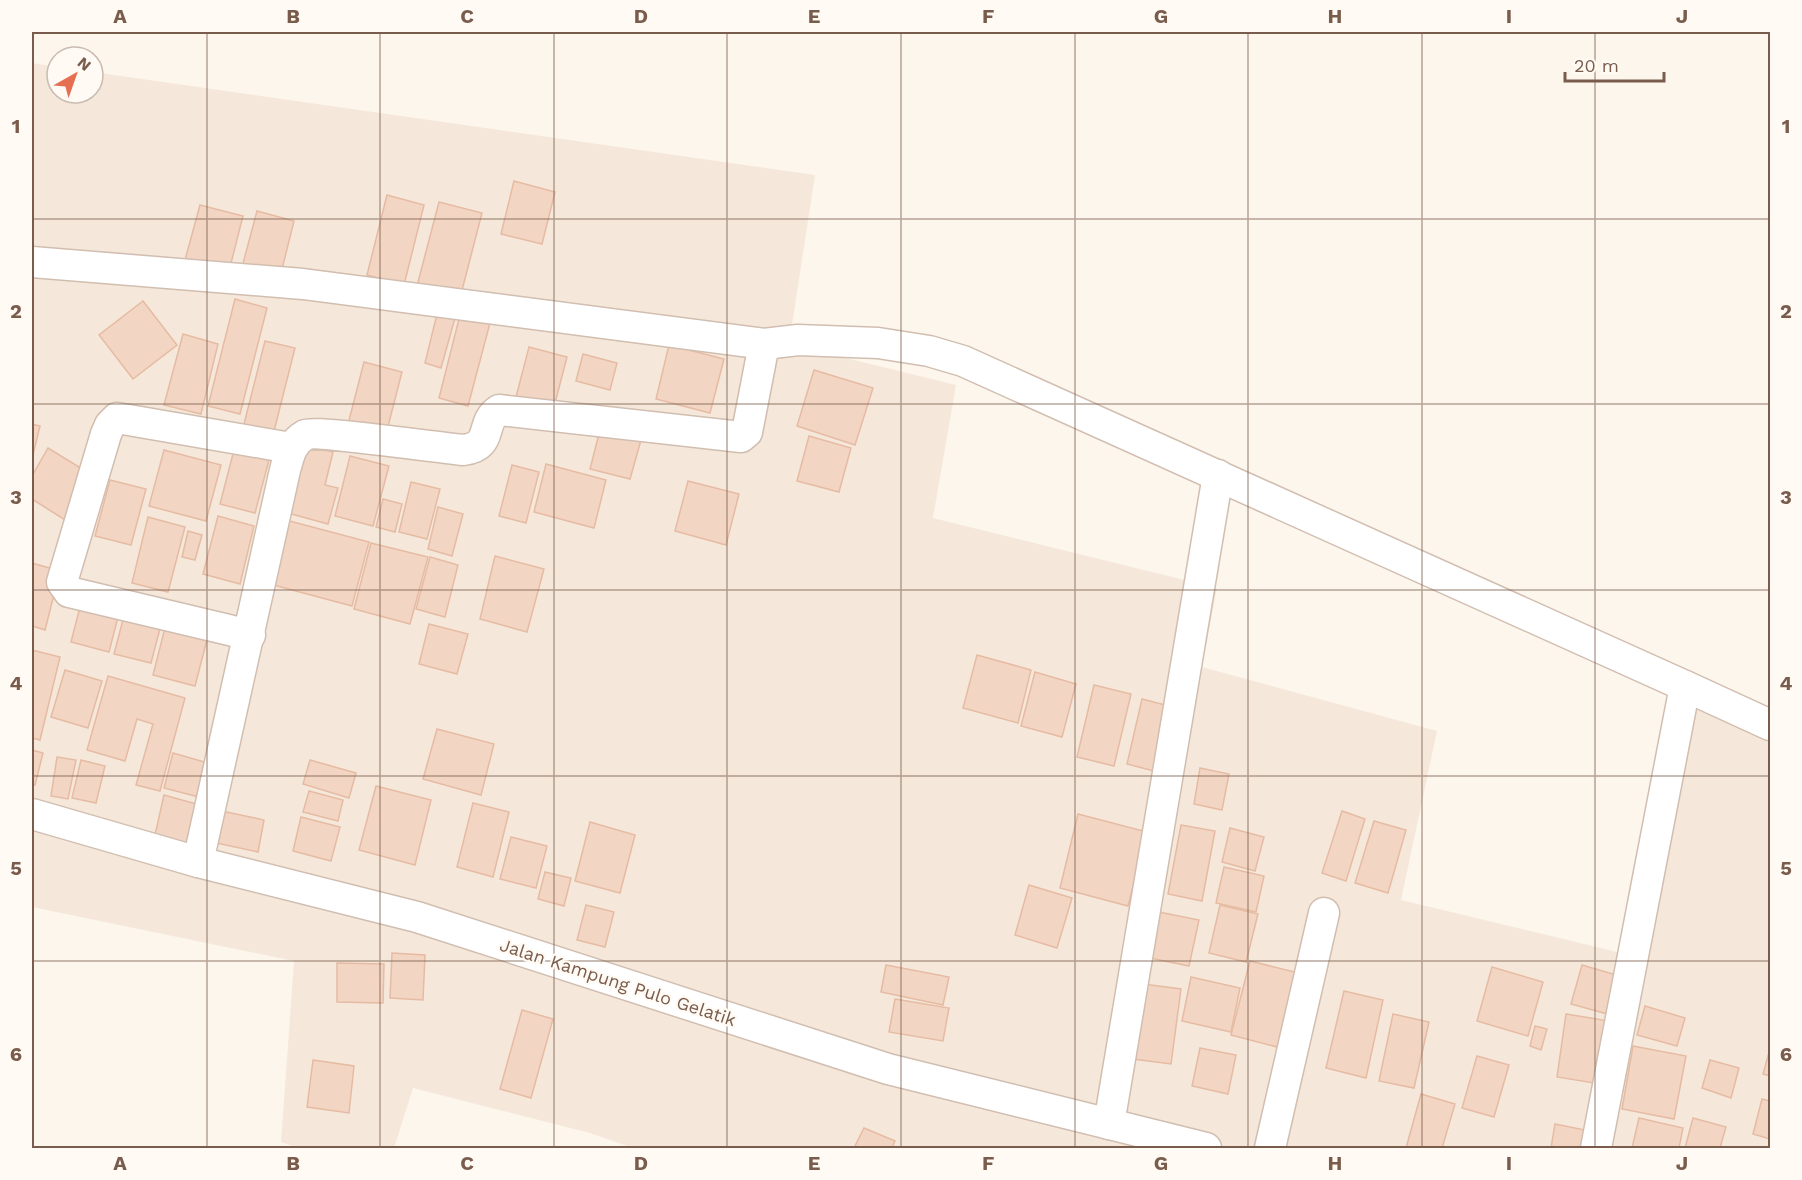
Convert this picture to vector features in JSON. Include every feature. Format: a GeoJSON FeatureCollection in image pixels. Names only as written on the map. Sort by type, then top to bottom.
{"type":"FeatureCollection","features":[{"type":"Feature","properties":{"kind":"street"},"geometry":{"type":"LineString","coordinates":[[32,261],[303,284],[764,344],[798,340],[878,343],[928,351],[963,361],[1770,725]]}},
{"type":"Feature","properties":{"kind":"street"},"geometry":{"type":"LineString","coordinates":[[198,862],[291,448],[304,435],[312,432],[463,450],[475,448],[483,442],[492,418],[499,410],[741,437],[747,432],[764,344]]}},
{"type":"Feature","properties":{"kind":"street"},"geometry":{"type":"LineString","coordinates":[[250,635],[69,592],[62,582],[106,434],[110,425],[117,418],[291,448]]}},
{"type":"Feature","properties":{"kind":"street"},"geometry":{"type":"LineString","coordinates":[[1109,1124],[1218,475]]}},
{"type":"Feature","properties":{"kind":"street"},"geometry":{"type":"LineString","coordinates":[[1596,1149],[1685,686]]}},
{"type":"Feature","properties":{"kind":"street","name":"Jalan Kampung Pulo Gelatik"},"geometry":{"type":"LineString","coordinates":[[32,814],[198,862],[417,917],[888,1069],[1206,1149]]}},
{"type":"Feature","properties":{"kind":"street"},"geometry":{"type":"LineString","coordinates":[[1270,1149],[1324,914]]}},
{"type":"Feature","properties":{"kind":"shaded area"},"geometry":{"type":"Polygon","coordinates":[[[32,63],[45,65],[45,105],[105,105],[105,74],[815,175],[789,344],[956,385],[933,518],[1217,588],[1202,667],[1437,731],[1401,900],[1638,957],[1685,694],[1770,719],[1770,1148],[633,1148],[590,1133],[413,1088],[394,1148],[298,1148],[281,1142],[294,961],[32,907],[32,63]]]}},
{"type":"Feature","properties":{"kind":"building"},"geometry":{"type":"Polygon","coordinates":[[[514,181],[555,192],[542,244],[501,234],[514,181]]]}},
{"type":"Feature","properties":{"kind":"building"},"geometry":{"type":"Polygon","coordinates":[[[387,195],[424,205],[404,285],[367,275],[387,195]]]}},
{"type":"Feature","properties":{"kind":"building"},"geometry":{"type":"Polygon","coordinates":[[[439,202],[482,213],[460,298],[417,286],[439,202]]]}},
{"type":"Feature","properties":{"kind":"building"},"geometry":{"type":"Polygon","coordinates":[[[200,205],[243,216],[229,271],[185,260],[200,205]]]}},
{"type":"Feature","properties":{"kind":"building"},"geometry":{"type":"Polygon","coordinates":[[[257,211],[294,221],[280,277],[242,267],[257,211]]]}},
{"type":"Feature","properties":{"kind":"building"},"geometry":{"type":"Polygon","coordinates":[[[235,299],[267,308],[240,414],[208,406],[235,299]]]}},
{"type":"Feature","properties":{"kind":"building"},"geometry":{"type":"Polygon","coordinates":[[[143,301],[177,345],[133,379],[99,335],[143,301]]]}},
{"type":"Feature","properties":{"kind":"building"},"geometry":{"type":"Polygon","coordinates":[[[437,314],[455,318],[441,368],[425,363],[437,314]]]}},
{"type":"Feature","properties":{"kind":"building"},"geometry":{"type":"Polygon","coordinates":[[[460,315],[490,323],[468,406],[439,398],[460,315]]]}},
{"type":"Feature","properties":{"kind":"building"},"geometry":{"type":"Polygon","coordinates":[[[183,334],[218,344],[201,414],[164,405],[183,334]]]}},
{"type":"Feature","properties":{"kind":"building"},"geometry":{"type":"Polygon","coordinates":[[[265,341],[295,348],[273,435],[243,428],[265,341]]]}},
{"type":"Feature","properties":{"kind":"building"},"geometry":{"type":"Polygon","coordinates":[[[669,345],[724,359],[710,413],[656,399],[669,345]]]}},
{"type":"Feature","properties":{"kind":"building"},"geometry":{"type":"Polygon","coordinates":[[[529,347],[567,357],[554,407],[516,397],[529,347]]]}},
{"type":"Feature","properties":{"kind":"building"},"geometry":{"type":"Polygon","coordinates":[[[583,354],[617,363],[610,390],[576,381],[583,354]]]}},
{"type":"Feature","properties":{"kind":"building"},"geometry":{"type":"Polygon","coordinates":[[[364,362],[402,372],[385,438],[347,428],[364,362]]]}},
{"type":"Feature","properties":{"kind":"building"},"geometry":{"type":"Polygon","coordinates":[[[814,370],[873,388],[855,445],[797,426],[814,370]]]}},
{"type":"Feature","properties":{"kind":"building"},"geometry":{"type":"Polygon","coordinates":[[[602,422],[643,433],[630,479],[590,469],[602,422]]]}},
{"type":"Feature","properties":{"kind":"building"},"geometry":{"type":"Polygon","coordinates":[[[32,424],[40,426],[32,459],[32,424]]]}},
{"type":"Feature","properties":{"kind":"building"},"geometry":{"type":"Polygon","coordinates":[[[809,436],[851,448],[839,492],[797,481],[809,436]]]}},
{"type":"Feature","properties":{"kind":"building"},"geometry":{"type":"Polygon","coordinates":[[[301,444],[333,452],[325,485],[338,488],[328,524],[284,512],[301,444]]]}},
{"type":"Feature","properties":{"kind":"building"},"geometry":{"type":"Polygon","coordinates":[[[48,448],[92,475],[65,520],[32,499],[32,476],[48,448]]]}},
{"type":"Feature","properties":{"kind":"building"},"geometry":{"type":"Polygon","coordinates":[[[164,450],[221,465],[206,521],[149,506],[164,450]]]}},
{"type":"Feature","properties":{"kind":"building"},"geometry":{"type":"Polygon","coordinates":[[[234,450],[269,460],[255,513],[220,504],[234,450]]]}},
{"type":"Feature","properties":{"kind":"building"},"geometry":{"type":"Polygon","coordinates":[[[350,456],[389,466],[373,526],[335,516],[350,456]]]}},
{"type":"Feature","properties":{"kind":"building"},"geometry":{"type":"Polygon","coordinates":[[[546,464],[606,480],[594,528],[534,512],[546,464]]]}},
{"type":"Feature","properties":{"kind":"building"},"geometry":{"type":"Polygon","coordinates":[[[512,465],[539,472],[526,523],[499,516],[512,465]]]}},
{"type":"Feature","properties":{"kind":"building"},"geometry":{"type":"Polygon","coordinates":[[[110,480],[146,489],[131,545],[95,536],[110,480]]]}},
{"type":"Feature","properties":{"kind":"building"},"geometry":{"type":"Polygon","coordinates":[[[688,481],[739,494],[726,545],[675,531],[688,481]]]}},
{"type":"Feature","properties":{"kind":"building"},"geometry":{"type":"Polygon","coordinates":[[[411,482],[440,489],[427,539],[399,532],[411,482]]]}},
{"type":"Feature","properties":{"kind":"building"},"geometry":{"type":"Polygon","coordinates":[[[383,499],[402,504],[395,532],[376,527],[383,499]]]}},
{"type":"Feature","properties":{"kind":"building"},"geometry":{"type":"Polygon","coordinates":[[[438,507],[463,514],[452,556],[428,549],[438,507]]]}},
{"type":"Feature","properties":{"kind":"building"},"geometry":{"type":"Polygon","coordinates":[[[218,516],[254,526],[240,584],[203,574],[218,516]]]}},
{"type":"Feature","properties":{"kind":"building"},"geometry":{"type":"Polygon","coordinates":[[[148,517],[185,527],[168,592],[132,583],[148,517]]]}},
{"type":"Feature","properties":{"kind":"building"},"geometry":{"type":"Polygon","coordinates":[[[282,519],[369,542],[352,606],[266,583],[282,519]]]}},
{"type":"Feature","properties":{"kind":"building"},"geometry":{"type":"Polygon","coordinates":[[[188,531],[202,535],[195,560],[182,557],[188,531]]]}},
{"type":"Feature","properties":{"kind":"building"},"geometry":{"type":"Polygon","coordinates":[[[371,543],[428,557],[410,624],[354,609],[371,543]]]}},
{"type":"Feature","properties":{"kind":"building"},"geometry":{"type":"Polygon","coordinates":[[[495,556],[544,569],[527,632],[480,619],[495,556]]]}},
{"type":"Feature","properties":{"kind":"building"},"geometry":{"type":"Polygon","coordinates":[[[430,557],[458,565],[445,617],[416,609],[430,557]]]}},
{"type":"Feature","properties":{"kind":"building"},"geometry":{"type":"Polygon","coordinates":[[[32,563],[60,571],[45,630],[32,626],[32,563]]]}},
{"type":"Feature","properties":{"kind":"building"},"geometry":{"type":"Polygon","coordinates":[[[81,603],[119,613],[109,652],[71,642],[81,603]]]}},
{"type":"Feature","properties":{"kind":"building"},"geometry":{"type":"Polygon","coordinates":[[[125,612],[162,621],[151,663],[114,654],[125,612]]]}},
{"type":"Feature","properties":{"kind":"building"},"geometry":{"type":"Polygon","coordinates":[[[168,616],[210,628],[195,686],[153,675],[168,616]]]}},
{"type":"Feature","properties":{"kind":"building"},"geometry":{"type":"Polygon","coordinates":[[[429,624],[468,634],[457,674],[419,664],[429,624]]]}},
{"type":"Feature","properties":{"kind":"building"},"geometry":{"type":"Polygon","coordinates":[[[32,650],[60,657],[40,740],[32,738],[32,650]]]}},
{"type":"Feature","properties":{"kind":"building"},"geometry":{"type":"Polygon","coordinates":[[[977,655],[1031,670],[1018,723],[963,708],[977,655]]]}},
{"type":"Feature","properties":{"kind":"building"},"geometry":{"type":"Polygon","coordinates":[[[65,670],[102,681],[88,728],[51,717],[65,670]]]}},
{"type":"Feature","properties":{"kind":"building"},"geometry":{"type":"Polygon","coordinates":[[[1035,672],[1076,684],[1062,737],[1021,726],[1035,672]]]}},
{"type":"Feature","properties":{"kind":"building"},"geometry":{"type":"Polygon","coordinates":[[[108,676],[185,698],[160,791],[136,785],[153,724],[137,719],[125,761],[87,750],[108,676]]]}},
{"type":"Feature","properties":{"kind":"building"},"geometry":{"type":"Polygon","coordinates":[[[1094,685],[1131,694],[1114,766],[1077,757],[1094,685]]]}},
{"type":"Feature","properties":{"kind":"building"},"geometry":{"type":"Polygon","coordinates":[[[1142,699],[1173,707],[1158,772],[1127,764],[1142,699]]]}},
{"type":"Feature","properties":{"kind":"building"},"geometry":{"type":"Polygon","coordinates":[[[437,729],[494,744],[481,795],[423,779],[437,729]]]}},
{"type":"Feature","properties":{"kind":"building"},"geometry":{"type":"Polygon","coordinates":[[[32,750],[43,753],[35,785],[32,784],[32,750]]]}},
{"type":"Feature","properties":{"kind":"building"},"geometry":{"type":"Polygon","coordinates":[[[173,753],[208,763],[199,797],[164,788],[173,753]]]}},
{"type":"Feature","properties":{"kind":"building"},"geometry":{"type":"Polygon","coordinates":[[[57,757],[76,760],[68,799],[51,796],[57,757]]]}},
{"type":"Feature","properties":{"kind":"building"},"geometry":{"type":"Polygon","coordinates":[[[81,760],[105,766],[96,803],[72,798],[81,760]]]}},
{"type":"Feature","properties":{"kind":"building"},"geometry":{"type":"Polygon","coordinates":[[[310,760],[356,773],[349,798],[303,784],[310,760]]]}},
{"type":"Feature","properties":{"kind":"building"},"geometry":{"type":"Polygon","coordinates":[[[1200,768],[1229,774],[1222,810],[1194,804],[1200,768]]]}},
{"type":"Feature","properties":{"kind":"building"},"geometry":{"type":"Polygon","coordinates":[[[376,786],[431,800],[415,865],[359,850],[376,786]]]}},
{"type":"Feature","properties":{"kind":"building"},"geometry":{"type":"Polygon","coordinates":[[[309,791],[343,800],[338,821],[303,812],[309,791]]]}},
{"type":"Feature","properties":{"kind":"building"},"geometry":{"type":"Polygon","coordinates":[[[164,795],[200,805],[190,844],[155,835],[164,795]]]}},
{"type":"Feature","properties":{"kind":"building"},"geometry":{"type":"Polygon","coordinates":[[[473,803],[509,812],[493,877],[457,867],[473,803]]]}},
{"type":"Feature","properties":{"kind":"building"},"geometry":{"type":"Polygon","coordinates":[[[222,811],[264,820],[258,852],[216,843],[222,811]]]}},
{"type":"Feature","properties":{"kind":"building"},"geometry":{"type":"Polygon","coordinates":[[[1342,811],[1365,819],[1346,881],[1322,873],[1342,811]]]}},
{"type":"Feature","properties":{"kind":"building"},"geometry":{"type":"Polygon","coordinates":[[[1078,814],[1147,832],[1128,906],[1060,888],[1078,814]]]}},
{"type":"Feature","properties":{"kind":"building"},"geometry":{"type":"Polygon","coordinates":[[[301,817],[340,827],[331,861],[293,851],[301,817]]]}},
{"type":"Feature","properties":{"kind":"building"},"geometry":{"type":"Polygon","coordinates":[[[1374,821],[1406,830],[1388,893],[1355,883],[1374,821]]]}},
{"type":"Feature","properties":{"kind":"building"},"geometry":{"type":"Polygon","coordinates":[[[590,822],[635,835],[620,893],[575,881],[590,822]]]}},
{"type":"Feature","properties":{"kind":"building"},"geometry":{"type":"Polygon","coordinates":[[[1181,825],[1215,831],[1202,901],[1168,894],[1181,825]]]}},
{"type":"Feature","properties":{"kind":"building"},"geometry":{"type":"Polygon","coordinates":[[[1230,828],[1264,837],[1255,871],[1222,862],[1230,828]]]}},
{"type":"Feature","properties":{"kind":"building"},"geometry":{"type":"Polygon","coordinates":[[[511,837],[547,846],[536,888],[500,879],[511,837]]]}},
{"type":"Feature","properties":{"kind":"building"},"geometry":{"type":"Polygon","coordinates":[[[1224,867],[1264,876],[1256,912],[1216,903],[1224,867]]]}},
{"type":"Feature","properties":{"kind":"building"},"geometry":{"type":"Polygon","coordinates":[[[545,872],[571,878],[564,906],[538,899],[545,872]]]}},
{"type":"Feature","properties":{"kind":"building"},"geometry":{"type":"Polygon","coordinates":[[[1029,885],[1072,898],[1057,948],[1015,935],[1029,885]]]}},
{"type":"Feature","properties":{"kind":"building"},"geometry":{"type":"Polygon","coordinates":[[[586,905],[614,912],[605,947],[577,940],[586,905]]]}},
{"type":"Feature","properties":{"kind":"building"},"geometry":{"type":"Polygon","coordinates":[[[1220,905],[1258,914],[1246,962],[1209,953],[1220,905]]]}},
{"type":"Feature","properties":{"kind":"building"},"geometry":{"type":"Polygon","coordinates":[[[1159,912],[1199,920],[1189,966],[1150,958],[1159,912]]]}},
{"type":"Feature","properties":{"kind":"building"},"geometry":{"type":"Polygon","coordinates":[[[392,953],[425,955],[423,1000],[390,998],[392,953]]]}},
{"type":"Feature","properties":{"kind":"building"},"geometry":{"type":"Polygon","coordinates":[[[1250,961],[1299,973],[1281,1048],[1231,1035],[1250,961]]]}},
{"type":"Feature","properties":{"kind":"building"},"geometry":{"type":"Polygon","coordinates":[[[337,963],[384,964],[383,1003],[337,1002],[337,963]]]}},
{"type":"Feature","properties":{"kind":"building"},"geometry":{"type":"Polygon","coordinates":[[[886,965],[949,977],[943,1005],[881,992],[886,965]]]}},
{"type":"Feature","properties":{"kind":"building"},"geometry":{"type":"Polygon","coordinates":[[[1582,965],[1623,977],[1611,1015],[1571,1004],[1582,965]]]}},
{"type":"Feature","properties":{"kind":"building"},"geometry":{"type":"Polygon","coordinates":[[[1492,967],[1543,982],[1528,1036],[1477,1021],[1492,967]]]}},
{"type":"Feature","properties":{"kind":"building"},"geometry":{"type":"Polygon","coordinates":[[[1191,977],[1240,988],[1231,1032],[1182,1021],[1191,977]]]}},
{"type":"Feature","properties":{"kind":"building"},"geometry":{"type":"Polygon","coordinates":[[[1143,984],[1181,989],[1171,1064],[1133,1059],[1143,984]]]}},
{"type":"Feature","properties":{"kind":"building"},"geometry":{"type":"Polygon","coordinates":[[[1344,991],[1383,1000],[1366,1078],[1326,1068],[1344,991]]]}},
{"type":"Feature","properties":{"kind":"building"},"geometry":{"type":"Polygon","coordinates":[[[895,999],[949,1008],[943,1041],[889,1032],[895,999]]]}},
{"type":"Feature","properties":{"kind":"building"},"geometry":{"type":"Polygon","coordinates":[[[1645,1006],[1685,1018],[1677,1046],[1637,1035],[1645,1006]]]}},
{"type":"Feature","properties":{"kind":"building"},"geometry":{"type":"Polygon","coordinates":[[[522,1010],[553,1019],[531,1098],[500,1089],[522,1010]]]}},
{"type":"Feature","properties":{"kind":"building"},"geometry":{"type":"Polygon","coordinates":[[[1393,1014],[1429,1022],[1414,1088],[1379,1081],[1393,1014]]]}},
{"type":"Feature","properties":{"kind":"building"},"geometry":{"type":"Polygon","coordinates":[[[1566,1014],[1609,1021],[1600,1084],[1557,1077],[1566,1014]]]}},
{"type":"Feature","properties":{"kind":"building"},"geometry":{"type":"Polygon","coordinates":[[[1535,1026],[1547,1029],[1541,1050],[1530,1046],[1535,1026]]]}},
{"type":"Feature","properties":{"kind":"building"},"geometry":{"type":"Polygon","coordinates":[[[1633,1046],[1686,1056],[1674,1119],[1622,1109],[1633,1046]]]}},
{"type":"Feature","properties":{"kind":"building"},"geometry":{"type":"Polygon","coordinates":[[[1200,1048],[1236,1055],[1228,1094],[1192,1086],[1200,1048]]]}},
{"type":"Feature","properties":{"kind":"building"},"geometry":{"type":"Polygon","coordinates":[[[1770,1049],[1770,1076],[1763,1074],[1770,1049]]]}},
{"type":"Feature","properties":{"kind":"building"},"geometry":{"type":"Polygon","coordinates":[[[1477,1056],[1509,1065],[1494,1117],[1462,1108],[1477,1056]]]}},
{"type":"Feature","properties":{"kind":"building"},"geometry":{"type":"Polygon","coordinates":[[[313,1060],[354,1066],[349,1113],[307,1107],[313,1060]]]}},
{"type":"Feature","properties":{"kind":"building"},"geometry":{"type":"Polygon","coordinates":[[[1710,1060],[1739,1068],[1731,1098],[1702,1088],[1710,1060]]]}},
{"type":"Feature","properties":{"kind":"building"},"geometry":{"type":"Polygon","coordinates":[[[1421,1094],[1455,1104],[1442,1148],[1406,1148],[1421,1094]]]}},
{"type":"Feature","properties":{"kind":"building"},"geometry":{"type":"Polygon","coordinates":[[[1762,1099],[1770,1101],[1770,1139],[1753,1134],[1762,1099]]]}},
{"type":"Feature","properties":{"kind":"building"},"geometry":{"type":"Polygon","coordinates":[[[1639,1118],[1683,1128],[1679,1148],[1632,1148],[1639,1118]]]}},
{"type":"Feature","properties":{"kind":"building"},"geometry":{"type":"Polygon","coordinates":[[[1693,1118],[1726,1127],[1720,1148],[1685,1148],[1693,1118]]]}},
{"type":"Feature","properties":{"kind":"building"},"geometry":{"type":"Polygon","coordinates":[[[1555,1124],[1590,1131],[1587,1148],[1551,1148],[1555,1124]]]}},
{"type":"Feature","properties":{"kind":"building"},"geometry":{"type":"Polygon","coordinates":[[[864,1128],[895,1141],[892,1148],[854,1148],[864,1128]]]}}]}
